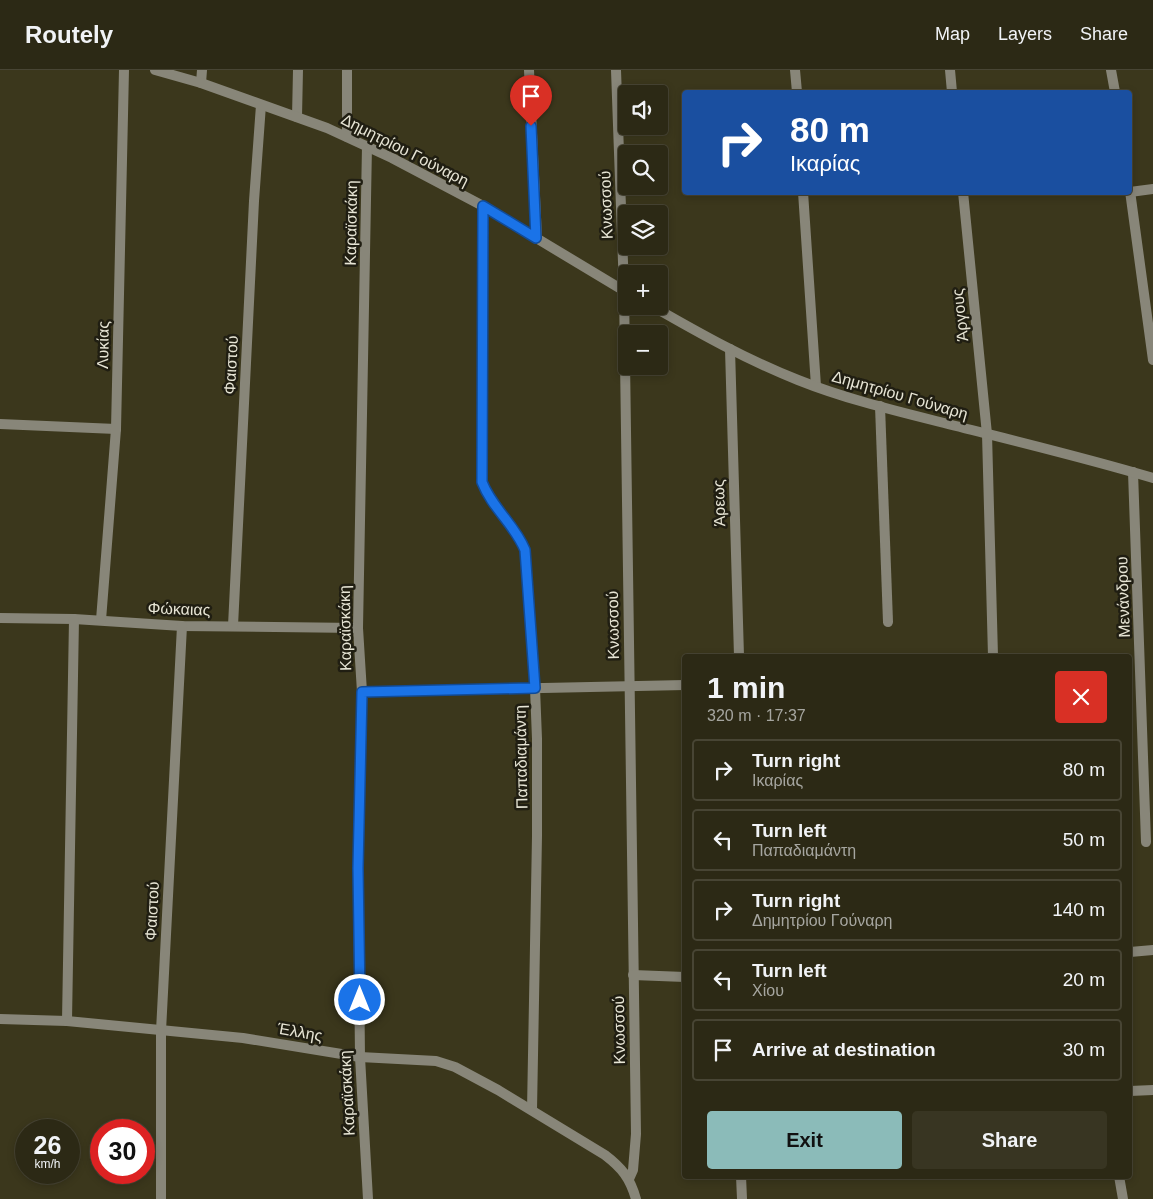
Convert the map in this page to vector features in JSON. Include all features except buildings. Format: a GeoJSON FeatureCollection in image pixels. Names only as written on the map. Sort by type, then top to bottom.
{"type":"FeatureCollection","features":[{"type":"Feature","properties":{"kind":"street","name":"Λυκίας"},"geometry":{"type":"LineString","coordinates":[[101,620],[116,429],[124,70]]}},
{"type":"Feature","properties":{"kind":"street","name":"Δημητρίου Γούναρη"},"geometry":{"type":"LineString","coordinates":[[155,70],[201,83],[298,117],[367,146],[483,206],[618,287]]}},
{"type":"Feature","properties":{"kind":"street"},"geometry":{"type":"LineString","coordinates":[[201,83],[202,70]]}},
{"type":"Feature","properties":{"kind":"street"},"geometry":{"type":"LineString","coordinates":[[298,70],[298,117]]}},
{"type":"Feature","properties":{"kind":"street"},"geometry":{"type":"LineString","coordinates":[[346,137],[347,70]]}},
{"type":"Feature","properties":{"kind":"street"},"geometry":{"type":"LineString","coordinates":[[529,70],[536,238]]}},
{"type":"Feature","properties":{"kind":"street","name":"Κνωσσού"},"geometry":{"type":"LineString","coordinates":[[616,70],[624,265]]}},
{"type":"Feature","properties":{"kind":"street"},"geometry":{"type":"LineString","coordinates":[[795,70],[797,90]]}},
{"type":"Feature","properties":{"kind":"street"},"geometry":{"type":"LineString","coordinates":[[950,70],[952,90]]}},
{"type":"Feature","properties":{"kind":"street"},"geometry":{"type":"LineString","coordinates":[[1111,70],[1115,90]]}},
{"type":"Feature","properties":{"kind":"street","name":"Φαιστού"},"geometry":{"type":"LineString","coordinates":[[232,626],[254,201],[261,105]]}},
{"type":"Feature","properties":{"kind":"street","name":"Καραϊσκάκη"},"geometry":{"type":"LineString","coordinates":[[367,146],[358,628],[362,692],[358,868],[360,1057],[368,1199]]}},
{"type":"Feature","properties":{"kind":"street"},"geometry":{"type":"LineString","coordinates":[[1132,192],[1153,189]]}},
{"type":"Feature","properties":{"kind":"street"},"geometry":{"type":"LineString","coordinates":[[803,195],[816,386]]}},
{"type":"Feature","properties":{"kind":"street","name":"Άργους"},"geometry":{"type":"LineString","coordinates":[[963,195],[987,434],[993,654]]}},
{"type":"Feature","properties":{"kind":"street"},"geometry":{"type":"LineString","coordinates":[[1130,195],[1153,360]]}},
{"type":"Feature","properties":{"kind":"street","name":"Παπαδιαμάντη"},"geometry":{"type":"LineString","coordinates":[[483,206],[482,482],[486,493],[520,538],[525,550],[535,688],[537,836],[532,1110]]}},
{"type":"Feature","properties":{"kind":"street","name":"Κνωσσού"},"geometry":{"type":"LineString","coordinates":[[625,315],[636,1134],[633,1170],[629,1179]]}},
{"type":"Feature","properties":{"kind":"street","name":"Δημητρίου Γούναρη"},"geometry":{"type":"LineString","coordinates":[[668,315],[730,349],[778,372],[816,386],[880,406],[1153,478]]}},
{"type":"Feature","properties":{"kind":"street","name":"Άρεως"},"geometry":{"type":"LineString","coordinates":[[730,349],[739,654]]}},
{"type":"Feature","properties":{"kind":"street"},"geometry":{"type":"LineString","coordinates":[[880,406],[888,622]]}},
{"type":"Feature","properties":{"kind":"street"},"geometry":{"type":"LineString","coordinates":[[0,424],[116,429]]}},
{"type":"Feature","properties":{"kind":"street","name":"Μενάνδρου"},"geometry":{"type":"LineString","coordinates":[[1133,472],[1146,842]]}},
{"type":"Feature","properties":{"kind":"street","name":"Φώκαιας"},"geometry":{"type":"LineString","coordinates":[[0,618],[101,620],[182,626],[358,628]]}},
{"type":"Feature","properties":{"kind":"street"},"geometry":{"type":"LineString","coordinates":[[67,1021],[74,619]]}},
{"type":"Feature","properties":{"kind":"street","name":"Φαιστού"},"geometry":{"type":"LineString","coordinates":[[161,1199],[161,1031],[182,626]]}},
{"type":"Feature","properties":{"kind":"street"},"geometry":{"type":"LineString","coordinates":[[362,692],[682,685]]}},
{"type":"Feature","properties":{"kind":"street"},"geometry":{"type":"LineString","coordinates":[[1132,952],[1153,950]]}},
{"type":"Feature","properties":{"kind":"street"},"geometry":{"type":"LineString","coordinates":[[633,974],[682,977]]}},
{"type":"Feature","properties":{"kind":"street","name":"Έλλης"},"geometry":{"type":"LineString","coordinates":[[0,1019],[67,1021],[243,1038],[360,1057],[436,1061],[468,1074],[532,1110],[605,1155],[629,1179],[636,1199]]}},
{"type":"Feature","properties":{"kind":"street"},"geometry":{"type":"LineString","coordinates":[[1132,1091],[1153,1090]]}},
{"type":"Feature","properties":{"kind":"street"},"geometry":{"type":"LineString","coordinates":[[741,1179],[742,1199]]}},
{"type":"Feature","properties":{"kind":"street"},"geometry":{"type":"LineString","coordinates":[[1120,1179],[1124,1199]]}},
{"type":"Feature","properties":{"kind":"route"},"geometry":{"type":"LineString","coordinates":[[360,1000],[358,868],[362,692],[535,688],[525,550],[520,538],[486,493],[482,482],[483,206],[536,238],[531,126]]}}]}
